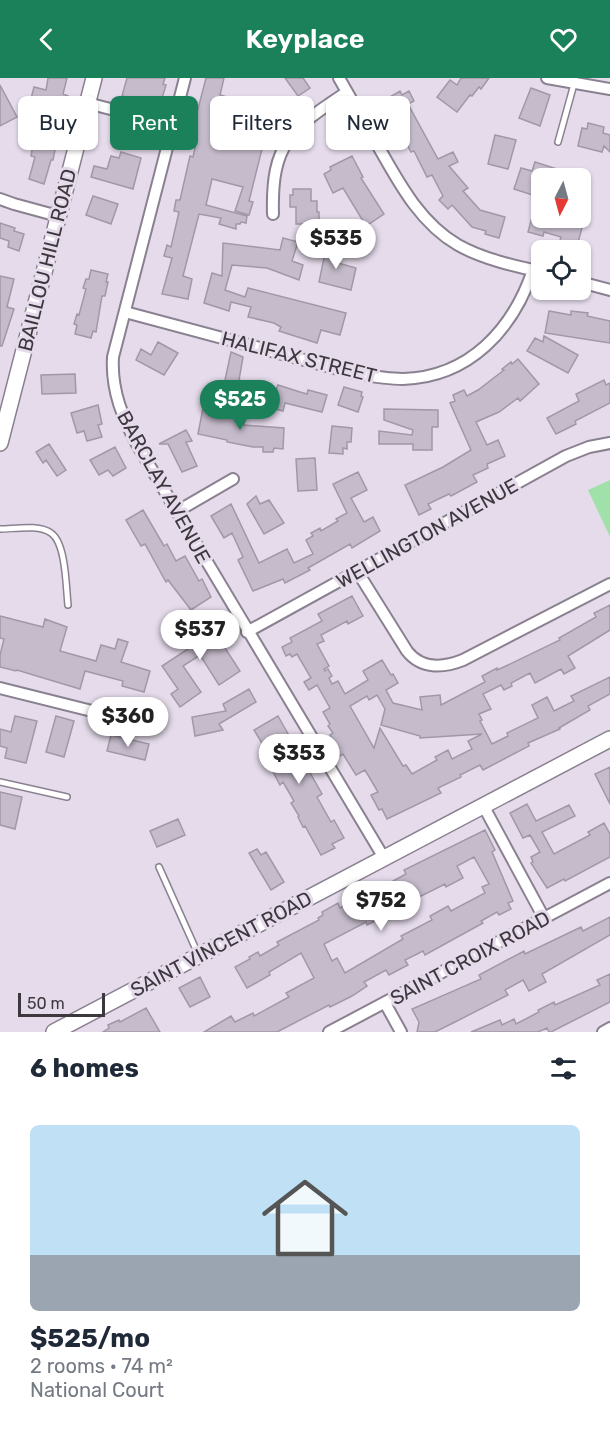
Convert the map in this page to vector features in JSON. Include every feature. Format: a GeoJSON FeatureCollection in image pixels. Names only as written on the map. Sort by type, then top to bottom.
{"type":"FeatureCollection","features":[{"type":"Feature","properties":{"kind":"street","name":"BAILLOU HILL ROAD"},"geometry":{"type":"LineString","coordinates":[[89,96],[94,78]]}},
{"type":"Feature","properties":{"kind":"street","name":"BARCLAY AVENUE"},"geometry":{"type":"LineString","coordinates":[[180,96],[185,78]]}},
{"type":"Feature","properties":{"kind":"street"},"geometry":{"type":"LineString","coordinates":[[339,78],[398,182],[420,213],[432,225],[458,245],[474,253],[531,269]]}},
{"type":"Feature","properties":{"kind":"street"},"geometry":{"type":"LineString","coordinates":[[547,78],[610,89]]}},
{"type":"Feature","properties":{"kind":"street"},"geometry":{"type":"LineString","coordinates":[[579,84],[599,78]]}},
{"type":"Feature","properties":{"kind":"street"},"geometry":{"type":"LineString","coordinates":[[273,214],[273,179],[282,149],[306,119],[347,92]]}},
{"type":"Feature","properties":{"kind":"street","name":"BAILLOU HILL ROAD"},"geometry":{"type":"LineString","coordinates":[[0,443],[75,150]]}},
{"type":"Feature","properties":{"kind":"street","name":"BARCLAY AVENUE"},"geometry":{"type":"LineString","coordinates":[[166,150],[114,357],[115,394],[131,434],[176,512],[384,858]]}},
{"type":"Feature","properties":{"kind":"street"},"geometry":{"type":"LineString","coordinates":[[0,198],[58,216]]}},
{"type":"Feature","properties":{"kind":"street","name":"HALIFAX STREET"},"geometry":{"type":"LineString","coordinates":[[124,312],[353,373],[380,378],[405,379],[439,373],[472,357],[486,347],[505,327],[531,283]]}},
{"type":"Feature","properties":{"kind":"street"},"geometry":{"type":"LineString","coordinates":[[591,285],[610,290]]}},
{"type":"Feature","properties":{"kind":"street","name":"WELLINGTON AVENUE"},"geometry":{"type":"LineString","coordinates":[[247,632],[566,456],[589,447],[610,443]]}},
{"type":"Feature","properties":{"kind":"street"},"geometry":{"type":"LineString","coordinates":[[176,512],[233,479]]}},
{"type":"Feature","properties":{"kind":"street"},"geometry":{"type":"LineString","coordinates":[[357,571],[407,651],[416,660],[432,666],[449,665],[463,660],[610,584]]}},
{"type":"Feature","properties":{"kind":"street"},"geometry":{"type":"LineString","coordinates":[[0,688],[140,723]]}},
{"type":"Feature","properties":{"kind":"street","name":"SAINT VINCENT ROAD"},"geometry":{"type":"LineString","coordinates":[[54,1032],[610,739]]}},
{"type":"Feature","properties":{"kind":"street"},"geometry":{"type":"LineString","coordinates":[[484,807],[544,918]]}},
{"type":"Feature","properties":{"kind":"street","name":"SAINT CROIX ROAD"},"geometry":{"type":"LineString","coordinates":[[329,1032],[610,884]]}},
{"type":"Feature","properties":{"kind":"street"},"geometry":{"type":"LineString","coordinates":[[385,1003],[401,1032]]}},
{"type":"Feature","properties":{"kind":"street"},"geometry":{"type":"LineString","coordinates":[[603,1032],[610,1028]]}},
{"type":"Feature","properties":{"kind":"lane"},"geometry":{"type":"LineString","coordinates":[[558,142],[579,84]]}},
{"type":"Feature","properties":{"kind":"lane"},"geometry":{"type":"LineString","coordinates":[[0,530],[38,529],[51,532],[58,540],[62,554],[68,605]]}},
{"type":"Feature","properties":{"kind":"lane"},"geometry":{"type":"LineString","coordinates":[[0,782],[67,796]]}},
{"type":"Feature","properties":{"kind":"lane"},"geometry":{"type":"LineString","coordinates":[[159,867],[199,956]]}},
{"type":"Feature","properties":{"kind":"green space"},"geometry":{"type":"Polygon","coordinates":[[[610,480],[610,537],[588,490],[610,480]]]}},
{"type":"Feature","properties":{"kind":"building"},"geometry":{"type":"Polygon","coordinates":[[[48,78],[67,78],[63,94],[68,96],[32,96],[34,87],[46,90],[48,78]]]}},
{"type":"Feature","properties":{"kind":"building"},"geometry":{"type":"Polygon","coordinates":[[[127,78],[165,78],[163,84],[166,85],[163,96],[122,96],[127,78]]]}},
{"type":"Feature","properties":{"kind":"building"},"geometry":{"type":"Polygon","coordinates":[[[206,78],[224,78],[220,95],[224,96],[210,96],[210,150],[262,150],[249,201],[253,202],[249,215],[235,211],[243,187],[212,179],[206,205],[247,216],[246,223],[236,224],[236,229],[219,224],[221,218],[199,214],[183,276],[192,279],[188,299],[162,294],[172,258],[164,256],[167,245],[171,247],[179,212],[174,211],[176,200],[180,200],[190,156],[193,157],[194,150],[198,150],[198,109],[206,78]]]}},
{"type":"Feature","properties":{"kind":"building"},"geometry":{"type":"Polygon","coordinates":[[[285,78],[303,78],[310,88],[298,96],[285,78]]]}},
{"type":"Feature","properties":{"kind":"building"},"geometry":{"type":"Polygon","coordinates":[[[461,78],[489,78],[481,89],[479,87],[472,96],[470,95],[457,112],[437,97],[450,80],[457,85],[461,78]]]}},
{"type":"Feature","properties":{"kind":"building"},"geometry":{"type":"Polygon","coordinates":[[[0,85],[17,117],[0,126],[0,85]]]}},
{"type":"Feature","properties":{"kind":"building"},"geometry":{"type":"Polygon","coordinates":[[[531,88],[550,95],[540,126],[519,118],[531,88]]]}},
{"type":"Feature","properties":{"kind":"building"},"geometry":{"type":"Polygon","coordinates":[[[400,91],[402,95],[409,91],[414,101],[410,103],[410,96],[392,96],[400,91]]]}},
{"type":"Feature","properties":{"kind":"building"},"geometry":{"type":"Polygon","coordinates":[[[410,108],[438,159],[453,152],[458,162],[449,166],[468,188],[463,191],[480,210],[505,217],[499,238],[472,227],[452,205],[448,209],[439,200],[443,196],[432,175],[427,177],[414,151],[411,152],[410,108]]]}},
{"type":"Feature","properties":{"kind":"building"},"geometry":{"type":"Polygon","coordinates":[[[588,123],[604,127],[603,133],[610,135],[610,152],[604,146],[602,152],[578,146],[582,128],[587,129],[588,123]]]}},
{"type":"Feature","properties":{"kind":"building"},"geometry":{"type":"Polygon","coordinates":[[[495,135],[516,140],[508,169],[488,164],[495,135]]]}},
{"type":"Feature","properties":{"kind":"building"},"geometry":{"type":"Polygon","coordinates":[[[32,150],[55,150],[44,184],[29,179],[35,157],[31,156],[32,150]]]}},
{"type":"Feature","properties":{"kind":"building"},"geometry":{"type":"Polygon","coordinates":[[[121,152],[141,158],[133,189],[91,177],[94,166],[107,169],[111,156],[119,158],[121,152]]]}},
{"type":"Feature","properties":{"kind":"building"},"geometry":{"type":"Polygon","coordinates":[[[352,156],[363,177],[361,178],[384,214],[366,226],[343,188],[333,193],[324,174],[331,170],[330,167],[352,156]]]}},
{"type":"Feature","properties":{"kind":"building"},"geometry":{"type":"Polygon","coordinates":[[[535,162],[554,168],[533,168],[535,162]]]}},
{"type":"Feature","properties":{"kind":"building"},"geometry":{"type":"Polygon","coordinates":[[[521,168],[531,171],[531,194],[514,189],[521,168]]]}},
{"type":"Feature","properties":{"kind":"building"},"geometry":{"type":"Polygon","coordinates":[[[293,189],[311,189],[311,201],[317,201],[319,224],[296,224],[296,207],[290,207],[290,195],[293,195],[293,189]]]}},
{"type":"Feature","properties":{"kind":"building"},"geometry":{"type":"Polygon","coordinates":[[[93,196],[118,204],[111,224],[86,215],[93,196]]]}},
{"type":"Feature","properties":{"kind":"building"},"geometry":{"type":"Polygon","coordinates":[[[531,221],[531,228],[582,228],[579,240],[560,240],[561,237],[544,232],[543,236],[528,232],[531,221]]]}},
{"type":"Feature","properties":{"kind":"building"},"geometry":{"type":"Polygon","coordinates":[[[0,223],[24,234],[19,251],[8,247],[9,241],[0,238],[0,223]]]}},
{"type":"Feature","properties":{"kind":"building"},"geometry":{"type":"Polygon","coordinates":[[[283,238],[298,242],[292,261],[303,265],[299,280],[267,268],[232,265],[225,290],[245,297],[248,288],[346,313],[340,335],[321,330],[317,343],[279,331],[281,327],[274,323],[248,317],[251,307],[231,302],[229,311],[204,303],[212,273],[222,276],[223,243],[280,250],[283,238]]]}},
{"type":"Feature","properties":{"kind":"building"},"geometry":{"type":"Polygon","coordinates":[[[327,244],[342,247],[338,263],[356,268],[351,290],[319,282],[327,244]]]}},
{"type":"Feature","properties":{"kind":"building"},"geometry":{"type":"Polygon","coordinates":[[[91,270],[108,274],[106,282],[108,282],[105,296],[102,296],[96,332],[93,331],[91,338],[75,334],[77,325],[74,324],[77,314],[79,315],[86,289],[83,288],[86,279],[89,279],[91,270]]]}},
{"type":"Feature","properties":{"kind":"building"},"geometry":{"type":"Polygon","coordinates":[[[0,276],[14,279],[7,307],[14,309],[2,346],[0,346],[0,276]]]}},
{"type":"Feature","properties":{"kind":"building"},"geometry":{"type":"Polygon","coordinates":[[[549,311],[571,315],[571,311],[588,313],[587,316],[610,321],[610,343],[545,333],[549,311]]]}},
{"type":"Feature","properties":{"kind":"building"},"geometry":{"type":"Polygon","coordinates":[[[544,336],[578,355],[568,373],[527,351],[535,338],[543,342],[544,336]]]}},
{"type":"Feature","properties":{"kind":"building"},"geometry":{"type":"Polygon","coordinates":[[[158,342],[178,353],[164,375],[136,360],[141,349],[151,355],[158,342]]]}},
{"type":"Feature","properties":{"kind":"building"},"geometry":{"type":"Polygon","coordinates":[[[231,352],[243,357],[239,380],[275,392],[278,385],[307,394],[308,390],[327,395],[322,412],[285,403],[283,411],[222,394],[231,352]]]}},
{"type":"Feature","properties":{"kind":"building"},"geometry":{"type":"Polygon","coordinates":[[[518,359],[539,384],[520,401],[518,398],[499,412],[476,422],[487,445],[498,440],[505,456],[487,464],[488,468],[473,475],[477,482],[451,496],[449,494],[428,504],[431,509],[419,515],[405,485],[443,467],[471,450],[450,403],[455,401],[453,395],[464,390],[467,396],[478,390],[511,362],[512,364],[518,359]]]}},
{"type":"Feature","properties":{"kind":"building"},"geometry":{"type":"Polygon","coordinates":[[[75,374],[76,393],[42,394],[41,375],[75,374]]]}},
{"type":"Feature","properties":{"kind":"building"},"geometry":{"type":"Polygon","coordinates":[[[604,380],[606,385],[610,383],[610,403],[575,421],[576,424],[556,434],[547,418],[579,401],[576,394],[604,380]]]}},
{"type":"Feature","properties":{"kind":"building"},"geometry":{"type":"Polygon","coordinates":[[[344,387],[362,392],[363,397],[358,412],[338,405],[344,387]]]}},
{"type":"Feature","properties":{"kind":"building"},"geometry":{"type":"Polygon","coordinates":[[[98,405],[102,424],[98,425],[102,437],[87,441],[84,431],[77,433],[71,413],[98,405]]]}},
{"type":"Feature","properties":{"kind":"building"},"geometry":{"type":"Polygon","coordinates":[[[203,408],[245,417],[244,425],[284,428],[283,449],[274,448],[273,452],[263,452],[263,447],[227,442],[227,440],[198,434],[203,408]]]}},
{"type":"Feature","properties":{"kind":"building"},"geometry":{"type":"Polygon","coordinates":[[[384,409],[438,410],[438,427],[432,427],[432,450],[413,450],[413,444],[379,444],[379,431],[412,435],[413,430],[384,420],[384,409]]]}},
{"type":"Feature","properties":{"kind":"building"},"geometry":{"type":"Polygon","coordinates":[[[332,426],[352,428],[351,442],[347,442],[347,449],[343,448],[343,454],[329,453],[332,426]]]}},
{"type":"Feature","properties":{"kind":"building"},"geometry":{"type":"Polygon","coordinates":[[[186,430],[192,441],[186,442],[197,466],[182,472],[168,444],[159,444],[186,430]]]}},
{"type":"Feature","properties":{"kind":"building"},"geometry":{"type":"Polygon","coordinates":[[[49,444],[66,470],[57,476],[46,460],[43,463],[36,452],[49,444]]]}},
{"type":"Feature","properties":{"kind":"building"},"geometry":{"type":"Polygon","coordinates":[[[115,447],[126,468],[113,476],[108,470],[99,475],[90,460],[115,447]]]}},
{"type":"Feature","properties":{"kind":"building"},"geometry":{"type":"Polygon","coordinates":[[[315,458],[317,490],[298,491],[296,459],[315,458]]]}},
{"type":"Feature","properties":{"kind":"building"},"geometry":{"type":"Polygon","coordinates":[[[358,472],[367,490],[351,498],[364,522],[373,517],[380,531],[352,548],[350,544],[285,583],[283,579],[253,591],[238,560],[243,557],[232,533],[224,538],[211,516],[231,504],[259,563],[287,549],[294,563],[313,554],[306,540],[313,536],[311,533],[320,528],[321,531],[347,513],[333,484],[358,472]]]}},
{"type":"Feature","properties":{"kind":"building"},"geometry":{"type":"Polygon","coordinates":[[[256,496],[260,504],[269,500],[284,523],[264,534],[247,504],[256,496]]]}},
{"type":"Feature","properties":{"kind":"building"},"geometry":{"type":"Polygon","coordinates":[[[143,510],[164,546],[167,544],[176,561],[185,556],[199,581],[202,579],[211,597],[191,610],[168,580],[166,582],[145,544],[141,546],[126,520],[143,510]]]}},
{"type":"Feature","properties":{"kind":"building"},"geometry":{"type":"Polygon","coordinates":[[[352,596],[363,616],[348,624],[347,621],[321,635],[324,641],[317,644],[329,666],[324,669],[325,671],[328,669],[332,676],[329,678],[332,684],[338,681],[345,694],[368,680],[363,671],[382,660],[398,683],[386,690],[393,703],[422,710],[420,697],[440,695],[441,705],[485,682],[482,676],[560,640],[559,638],[596,617],[594,613],[610,605],[610,630],[568,656],[575,668],[564,674],[561,669],[535,683],[530,673],[511,683],[512,686],[504,690],[501,685],[483,694],[491,709],[479,714],[482,720],[480,721],[492,744],[508,736],[507,733],[538,718],[532,705],[547,697],[554,711],[574,701],[571,696],[610,677],[610,694],[588,706],[590,710],[560,729],[528,743],[529,746],[483,770],[480,765],[460,775],[461,777],[438,788],[441,793],[387,819],[371,795],[378,792],[365,770],[356,775],[343,754],[338,757],[332,747],[336,745],[330,735],[333,733],[323,712],[330,708],[317,685],[309,690],[304,682],[311,678],[297,654],[292,657],[290,654],[286,656],[282,647],[292,642],[290,638],[322,621],[318,614],[352,596]],[[377,695],[369,700],[367,696],[350,706],[374,748],[380,728],[403,766],[406,765],[412,774],[437,760],[435,757],[448,750],[452,759],[472,749],[468,741],[482,734],[420,738],[420,736],[381,725],[385,709],[377,695]]]}},
{"type":"Feature","properties":{"kind":"building"},"geometry":{"type":"Polygon","coordinates":[[[0,616],[43,627],[45,619],[67,627],[60,651],[96,661],[101,645],[115,649],[118,639],[128,642],[121,662],[150,671],[144,692],[122,686],[123,681],[85,671],[80,689],[0,667],[4,639],[0,638],[0,616]]]}},
{"type":"Feature","properties":{"kind":"building"},"geometry":{"type":"Polygon","coordinates":[[[212,618],[225,640],[221,642],[240,671],[219,685],[200,655],[183,666],[201,692],[180,707],[171,694],[178,689],[162,666],[188,649],[181,637],[212,618]]]}},
{"type":"Feature","properties":{"kind":"building"},"geometry":{"type":"Polygon","coordinates":[[[249,689],[256,702],[219,724],[223,730],[195,736],[192,717],[226,711],[223,704],[249,689]]]}},
{"type":"Feature","properties":{"kind":"building"},"geometry":{"type":"Polygon","coordinates":[[[15,716],[37,721],[26,763],[5,758],[7,748],[0,746],[0,729],[11,732],[15,716]]]}},
{"type":"Feature","properties":{"kind":"building"},"geometry":{"type":"Polygon","coordinates":[[[56,716],[74,721],[64,757],[46,752],[56,716]]]}},
{"type":"Feature","properties":{"kind":"building"},"geometry":{"type":"Polygon","coordinates":[[[278,716],[322,794],[317,797],[331,822],[334,820],[344,838],[332,844],[335,848],[321,855],[305,826],[303,827],[291,803],[294,801],[283,782],[280,785],[271,768],[274,763],[254,730],[278,716]]]}},
{"type":"Feature","properties":{"kind":"building"},"geometry":{"type":"Polygon","coordinates":[[[111,735],[149,744],[145,760],[107,751],[111,735]]]}},
{"type":"Feature","properties":{"kind":"building"},"geometry":{"type":"Polygon","coordinates":[[[610,767],[610,804],[595,774],[610,767]]]}},
{"type":"Feature","properties":{"kind":"building"},"geometry":{"type":"Polygon","coordinates":[[[0,792],[22,797],[15,829],[0,825],[0,792]]]}},
{"type":"Feature","properties":{"kind":"building"},"geometry":{"type":"Polygon","coordinates":[[[527,804],[536,821],[569,805],[575,816],[542,832],[554,854],[590,835],[588,832],[604,823],[610,834],[610,857],[547,888],[531,863],[533,862],[531,857],[540,852],[530,835],[523,838],[510,813],[527,804]]]}},
{"type":"Feature","properties":{"kind":"building"},"geometry":{"type":"Polygon","coordinates":[[[178,819],[185,835],[157,847],[150,831],[178,819]]]}},
{"type":"Feature","properties":{"kind":"building"},"geometry":{"type":"Polygon","coordinates":[[[485,830],[495,850],[492,852],[513,901],[508,903],[511,909],[499,915],[497,912],[481,921],[483,923],[425,955],[423,951],[405,960],[408,965],[389,975],[386,970],[364,982],[367,986],[352,996],[330,1007],[329,1005],[277,1032],[204,1032],[231,1016],[235,1022],[253,1013],[254,1016],[289,997],[286,993],[314,978],[301,953],[247,988],[235,967],[258,952],[260,956],[279,945],[277,942],[319,920],[318,918],[323,915],[322,912],[338,903],[340,908],[406,874],[404,870],[485,830]],[[474,857],[457,866],[463,878],[413,900],[415,903],[393,917],[391,913],[367,925],[366,922],[324,944],[332,961],[337,958],[345,973],[403,939],[401,936],[432,920],[430,916],[448,906],[451,911],[485,893],[482,887],[489,884],[474,857]]]}},
{"type":"Feature","properties":{"kind":"building"},"geometry":{"type":"Polygon","coordinates":[[[257,849],[261,855],[266,852],[284,882],[271,890],[249,853],[257,849]]]}},
{"type":"Feature","properties":{"kind":"building"},"geometry":{"type":"Polygon","coordinates":[[[610,917],[610,935],[542,974],[546,982],[529,991],[523,980],[505,990],[508,995],[435,1032],[417,1032],[419,1022],[412,1009],[481,979],[479,975],[524,951],[525,954],[581,927],[583,931],[610,917]]]}},
{"type":"Feature","properties":{"kind":"building"},"geometry":{"type":"Polygon","coordinates":[[[610,974],[610,1002],[551,1032],[547,1028],[538,1032],[471,1032],[500,1020],[502,1025],[514,1019],[516,1024],[554,1002],[555,1005],[600,985],[597,980],[610,974]]]}},
{"type":"Feature","properties":{"kind":"building"},"geometry":{"type":"Polygon","coordinates":[[[200,977],[210,997],[190,1007],[179,988],[200,977]]]}},
{"type":"Feature","properties":{"kind":"building"},"geometry":{"type":"Polygon","coordinates":[[[146,1008],[160,1032],[103,1032],[109,1028],[108,1025],[119,1020],[120,1022],[146,1008]]]}}]}
